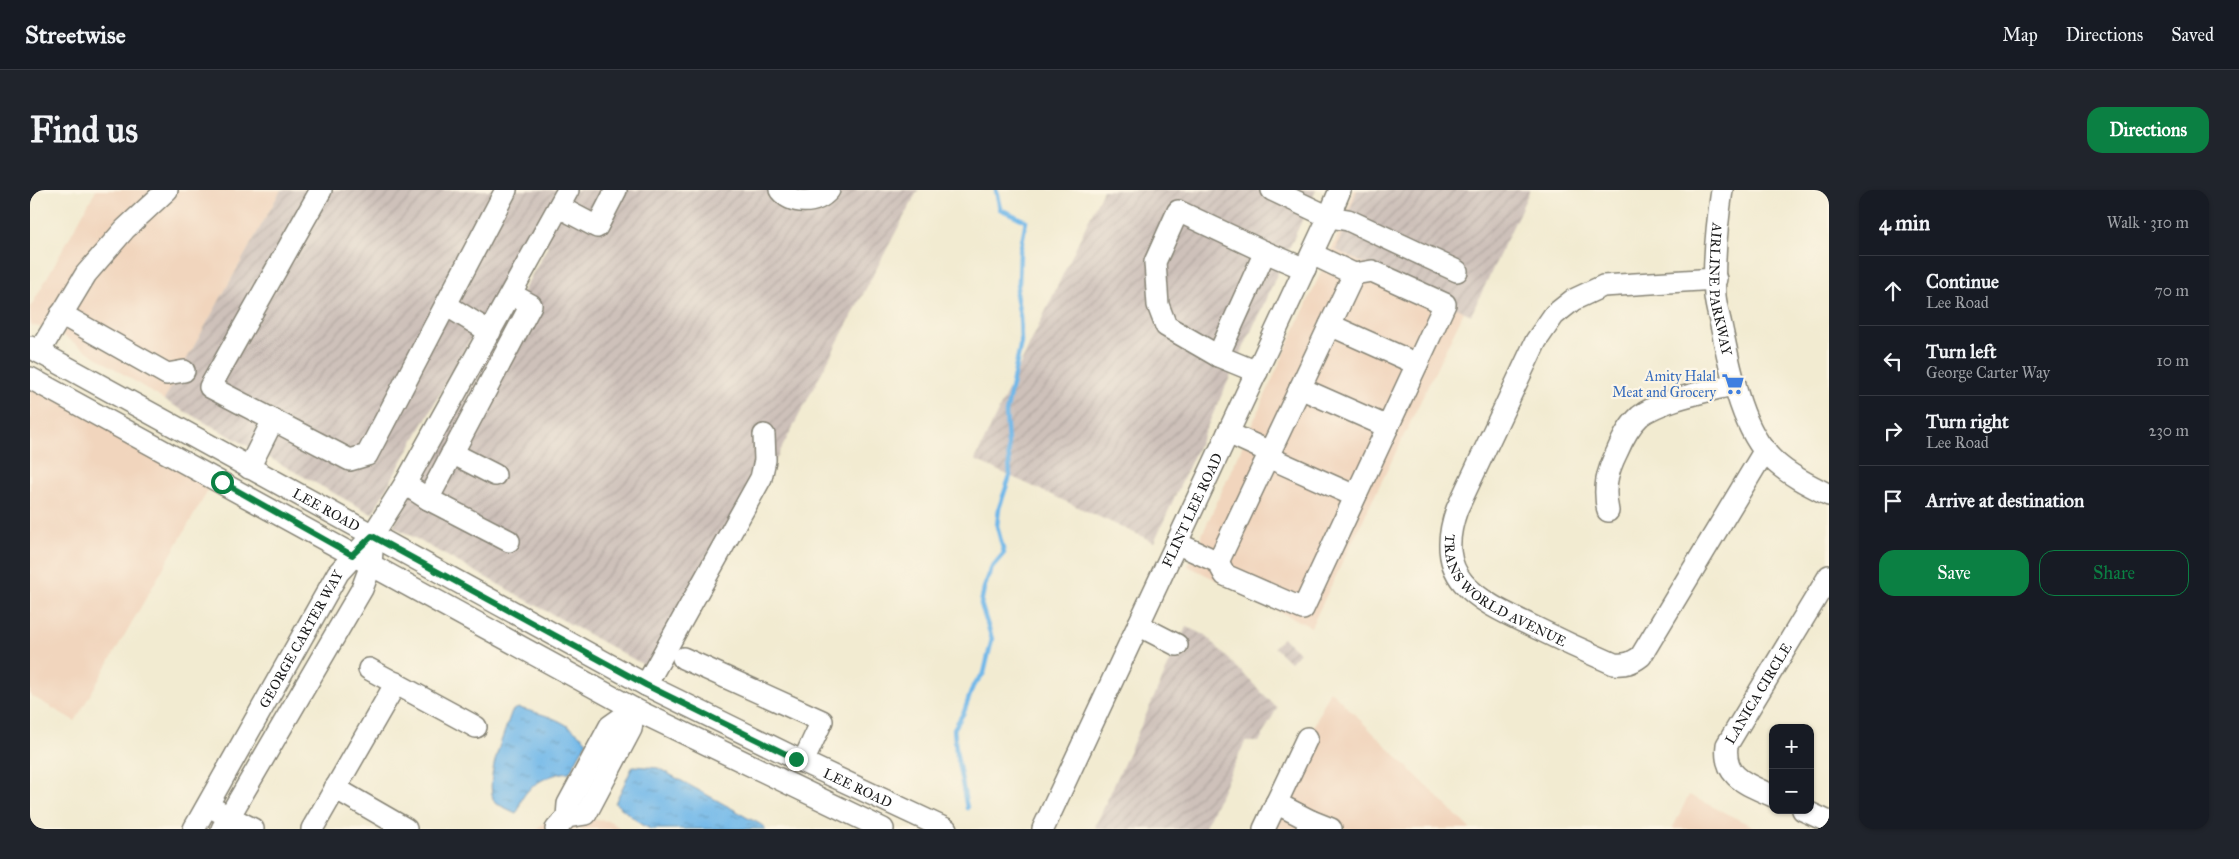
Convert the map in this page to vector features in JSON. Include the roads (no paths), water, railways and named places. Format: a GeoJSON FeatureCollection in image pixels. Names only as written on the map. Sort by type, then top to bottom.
{"type":"FeatureCollection","features":[{"type":"Feature","properties":{"kind":"street"},"geometry":{"type":"LineString","coordinates":[[34,349],[61,314],[86,274],[125,229],[167,190]]}},
{"type":"Feature","properties":{"kind":"street"},"geometry":{"type":"LineString","coordinates":[[321,190],[210,387],[350,460],[366,455],[506,190]]}},
{"type":"Feature","properties":{"kind":"street"},"geometry":{"type":"LineString","coordinates":[[372,536],[405,484],[563,199],[597,227],[616,190]]}},
{"type":"Feature","properties":{"kind":"street"},"geometry":{"type":"LineString","coordinates":[[780,190],[787,197],[801,202],[816,199],[824,195],[828,190]]}},
{"type":"Feature","properties":{"kind":"street"},"geometry":{"type":"LineString","coordinates":[[1272,190],[1329,217],[1348,220],[1457,271]]}},
{"type":"Feature","properties":{"kind":"street","name":"FLINT LEE ROAD"},"geometry":{"type":"LineString","coordinates":[[1043,829],[1340,190]]}},
{"type":"Feature","properties":{"kind":"street","name":"AIRLINE PARKWAY"},"geometry":{"type":"LineString","coordinates":[[1722,190],[1716,279],[1718,317],[1740,405],[1771,458],[1794,475],[1829,495]]}},
{"type":"Feature","properties":{"kind":"street"},"geometry":{"type":"LineString","coordinates":[[1176,543],[1218,562],[1225,575],[1303,609],[1445,304],[1372,271],[1354,274],[1308,261],[1265,252],[1178,211],[1155,262],[1158,305],[1166,326],[1218,356],[1257,372]]}},
{"type":"Feature","properties":{"kind":"street"},"geometry":{"type":"LineString","coordinates":[[1218,356],[1265,252]]}},
{"type":"Feature","properties":{"kind":"street"},"geometry":{"type":"LineString","coordinates":[[1218,562],[1354,274]]}},
{"type":"Feature","properties":{"kind":"street","name":"TRANS WORLD AVENUE"},"geometry":{"type":"LineString","coordinates":[[1716,279],[1603,286],[1573,300],[1554,315],[1536,341],[1457,509],[1450,538],[1450,552],[1454,566],[1468,589],[1489,605],[1614,664],[1633,662],[1641,656],[1766,450]]}},
{"type":"Feature","properties":{"kind":"street"},"geometry":{"type":"LineString","coordinates":[[428,499],[531,305],[511,294]]}},
{"type":"Feature","properties":{"kind":"street"},"geometry":{"type":"LineString","coordinates":[[446,305],[490,332]]}},
{"type":"Feature","properties":{"kind":"street"},"geometry":{"type":"LineString","coordinates":[[61,314],[167,374],[184,371]]}},
{"type":"Feature","properties":{"kind":"street"},"geometry":{"type":"LineString","coordinates":[[1330,325],[1416,364]]}},
{"type":"Feature","properties":{"kind":"street","name":"LEE ROAD"},"geometry":{"type":"LineString","coordinates":[[34,349],[646,685],[946,829]]}},
{"type":"Feature","properties":{"kind":"street","name":"LEE ROAD"},"geometry":{"type":"LineString","coordinates":[[30,378],[634,709],[882,829]]}},
{"type":"Feature","properties":{"kind":"street"},"geometry":{"type":"LineString","coordinates":[[1608,511],[1605,489],[1609,468],[1627,431],[1636,420],[1656,407],[1735,384]]}},
{"type":"Feature","properties":{"kind":"street"},"geometry":{"type":"LineString","coordinates":[[1300,388],[1388,427]]}},
{"type":"Feature","properties":{"kind":"street"},"geometry":{"type":"LineString","coordinates":[[249,468],[273,420]]}},
{"type":"Feature","properties":{"kind":"street"},"geometry":{"type":"LineString","coordinates":[[1228,433],[1355,496]]}},
{"type":"Feature","properties":{"kind":"street"},"geometry":{"type":"LineString","coordinates":[[646,685],[761,478],[765,460],[764,435]]}},
{"type":"Feature","properties":{"kind":"street"},"geometry":{"type":"LineString","coordinates":[[452,453],[494,475]]}},
{"type":"Feature","properties":{"kind":"street"},"geometry":{"type":"LineString","coordinates":[[405,484],[428,499],[510,542]]}},
{"type":"Feature","properties":{"kind":"street","name":"GEORGE CARTER WAY"},"geometry":{"type":"LineString","coordinates":[[194,829],[338,573],[352,555],[372,536]]}},
{"type":"Feature","properties":{"kind":"street","name":"GEORGE CARTER WAY"},"geometry":{"type":"LineString","coordinates":[[225,823],[362,589],[371,565],[372,536]]}},
{"type":"Feature","properties":{"kind":"street","name":"LANICA CIRCLE"},"geometry":{"type":"LineString","coordinates":[[1769,794],[1735,776],[1728,763],[1727,745],[1829,576]]}},
{"type":"Feature","properties":{"kind":"street"},"geometry":{"type":"LineString","coordinates":[[1138,625],[1177,645]]}},
{"type":"Feature","properties":{"kind":"street"},"geometry":{"type":"LineString","coordinates":[[683,658],[822,721],[803,762]]}},
{"type":"Feature","properties":{"kind":"street"},"geometry":{"type":"LineString","coordinates":[[369,669],[476,727]]}},
{"type":"Feature","properties":{"kind":"street"},"geometry":{"type":"LineString","coordinates":[[312,829],[396,683]]}},
{"type":"Feature","properties":{"kind":"street"},"geometry":{"type":"LineString","coordinates":[[585,829],[562,823],[568,804],[610,726],[634,709]]}},
{"type":"Feature","properties":{"kind":"street"},"geometry":{"type":"LineString","coordinates":[[1264,829],[1307,738]]}},
{"type":"Feature","properties":{"kind":"street"},"geometry":{"type":"LineString","coordinates":[[336,788],[406,829]]}},
{"type":"Feature","properties":{"kind":"street"},"geometry":{"type":"LineString","coordinates":[[1276,803],[1309,825],[1331,829]]}},
{"type":"Feature","properties":{"kind":"street"},"geometry":{"type":"LineString","coordinates":[[207,806],[225,823],[253,829]]}},
{"type":"Feature","properties":{"kind":"street"},"geometry":{"type":"LineString","coordinates":[[1814,813],[1827,816]]}},
{"type":"Feature","properties":{"kind":"water"},"geometry":{"type":"Polygon","coordinates":[[[519,708],[555,719],[587,741],[570,772],[546,778],[531,788],[525,794],[516,813],[495,803],[491,783],[495,760],[510,716],[513,710],[519,708]]]}},
{"type":"Feature","properties":{"kind":"water"},"geometry":{"type":"Polygon","coordinates":[[[633,766],[658,768],[766,829],[651,829],[642,825],[615,803],[633,766]]]}},
{"type":"Feature","properties":{"kind":"waterway"},"geometry":{"type":"LineString","coordinates":[[967,808],[956,751],[954,729],[964,712],[973,686],[984,673],[992,639],[981,604],[984,588],[992,567],[1004,553],[997,526],[999,508],[1010,476],[1006,413],[1021,342],[1020,316],[1016,293],[1019,282],[1020,252],[1026,221],[1000,209],[996,190]]}},
{"type":"Feature","properties":{"kind":"place","name":"Amity Halal Meat and Grocery"},"geometry":{"type":"Point","coordinates":[1733,384]}}]}
